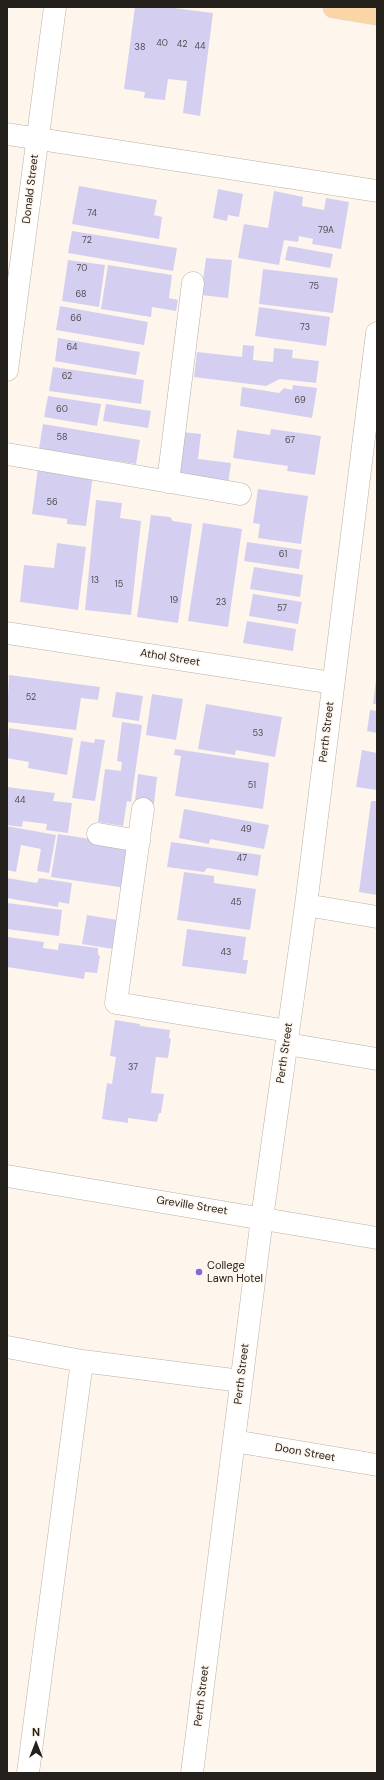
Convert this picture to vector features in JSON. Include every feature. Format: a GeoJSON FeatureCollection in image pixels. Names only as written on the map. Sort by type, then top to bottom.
{"type":"FeatureCollection","features":[{"type":"Feature","properties":{"kind":"main road"},"geometry":{"type":"LineString","coordinates":[[334,7],[377,14]]}},
{"type":"Feature","properties":{"kind":"street","name":"Donald Street"},"geometry":{"type":"LineString","coordinates":[[7,370],[55,7]]}},
{"type":"Feature","properties":{"kind":"street"},"geometry":{"type":"LineString","coordinates":[[7,134],[377,191]]}},
{"type":"Feature","properties":{"kind":"street"},"geometry":{"type":"LineString","coordinates":[[168,482],[193,283]]}},
{"type":"Feature","properties":{"kind":"street","name":"Perth Street"},"geometry":{"type":"LineString","coordinates":[[192,1773],[262,1218],[306,906],[377,333]]}},
{"type":"Feature","properties":{"kind":"street"},"geometry":{"type":"LineString","coordinates":[[7,454],[240,494]]}},
{"type":"Feature","properties":{"kind":"street","name":"Athol Street"},"geometry":{"type":"LineString","coordinates":[[7,632],[333,683]]}},
{"type":"Feature","properties":{"kind":"street"},"geometry":{"type":"LineString","coordinates":[[144,809],[116,1003],[287,1037],[377,1059]]}},
{"type":"Feature","properties":{"kind":"street"},"geometry":{"type":"LineString","coordinates":[[98,834],[139,841]]}},
{"type":"Feature","properties":{"kind":"street"},"geometry":{"type":"LineString","coordinates":[[306,906],[377,917]]}},
{"type":"Feature","properties":{"kind":"street","name":"Greville Street"},"geometry":{"type":"LineString","coordinates":[[7,1176],[377,1238]]}},
{"type":"Feature","properties":{"kind":"street"},"geometry":{"type":"LineString","coordinates":[[7,1347],[82,1361],[241,1381]]}},
{"type":"Feature","properties":{"kind":"street"},"geometry":{"type":"LineString","coordinates":[[28,1773],[82,1361]]}},
{"type":"Feature","properties":{"kind":"street","name":"Doon Street"},"geometry":{"type":"LineString","coordinates":[[234,1441],[377,1465]]}},
{"type":"Feature","properties":{"kind":"building"},"geometry":{"type":"Polygon","coordinates":[[[135,7],[166,7],[213,13],[200,116],[183,113],[187,81],[168,79],[165,100],[144,98],[145,92],[124,89],[135,7]]]}},
{"type":"Feature","properties":{"kind":"building"},"geometry":{"type":"Polygon","coordinates":[[[79,186],[157,200],[154,215],[162,217],[159,239],[72,224],[79,186]]]}},
{"type":"Feature","properties":{"kind":"building"},"geometry":{"type":"Polygon","coordinates":[[[218,189],[243,194],[239,217],[228,215],[227,221],[213,218],[218,189]]]}},
{"type":"Feature","properties":{"kind":"building"},"geometry":{"type":"Polygon","coordinates":[[[274,191],[303,197],[302,206],[324,210],[326,198],[349,202],[341,249],[312,244],[313,239],[299,236],[298,242],[284,240],[279,265],[238,258],[244,224],[268,228],[274,191]]]}},
{"type":"Feature","properties":{"kind":"building"},"geometry":{"type":"Polygon","coordinates":[[[72,231],[177,248],[173,271],[68,253],[72,231]]]}},
{"type":"Feature","properties":{"kind":"building"},"geometry":{"type":"Polygon","coordinates":[[[288,246],[333,254],[330,268],[285,260],[288,246]]]}},
{"type":"Feature","properties":{"kind":"building"},"geometry":{"type":"Polygon","coordinates":[[[206,258],[232,260],[228,298],[201,295],[206,258]]]}},
{"type":"Feature","properties":{"kind":"building"},"geometry":{"type":"Polygon","coordinates":[[[68,260],[105,265],[99,307],[62,301],[68,260]]]}},
{"type":"Feature","properties":{"kind":"building"},"geometry":{"type":"Polygon","coordinates":[[[108,265],[172,275],[169,298],[178,300],[176,311],[152,307],[151,317],[101,309],[108,265]]]}},
{"type":"Feature","properties":{"kind":"building"},"geometry":{"type":"Polygon","coordinates":[[[263,269],[338,278],[333,313],[259,304],[263,269]]]}},
{"type":"Feature","properties":{"kind":"building"},"geometry":{"type":"Polygon","coordinates":[[[60,306],[148,322],[144,345],[56,330],[60,306]]]}},
{"type":"Feature","properties":{"kind":"building"},"geometry":{"type":"Polygon","coordinates":[[[259,307],[330,317],[326,346],[255,336],[259,307]]]}},
{"type":"Feature","properties":{"kind":"building"},"geometry":{"type":"Polygon","coordinates":[[[58,338],[140,352],[136,375],[55,361],[58,338]]]}},
{"type":"Feature","properties":{"kind":"building"},"geometry":{"type":"Polygon","coordinates":[[[243,345],[254,346],[253,360],[273,362],[274,348],[293,350],[292,358],[319,361],[316,383],[280,379],[266,386],[194,377],[197,352],[242,357],[243,345]]]}},
{"type":"Feature","properties":{"kind":"building"},"geometry":{"type":"Polygon","coordinates":[[[53,367],[144,380],[141,404],[49,391],[53,367]]]}},
{"type":"Feature","properties":{"kind":"building"},"geometry":{"type":"Polygon","coordinates":[[[293,385],[317,388],[312,418],[240,406],[242,387],[279,393],[284,388],[292,390],[293,385]]]}},
{"type":"Feature","properties":{"kind":"building"},"geometry":{"type":"Polygon","coordinates":[[[48,396],[101,404],[97,426],[44,417],[48,396]]]}},
{"type":"Feature","properties":{"kind":"building"},"geometry":{"type":"Polygon","coordinates":[[[106,404],[151,411],[148,428],[103,421],[106,404]]]}},
{"type":"Feature","properties":{"kind":"building"},"geometry":{"type":"Polygon","coordinates":[[[43,424],[140,440],[136,464],[39,449],[43,424]]]}},
{"type":"Feature","properties":{"kind":"building"},"geometry":{"type":"Polygon","coordinates":[[[271,429],[321,436],[315,475],[287,471],[288,466],[233,458],[237,430],[270,435],[271,429]]]}},
{"type":"Feature","properties":{"kind":"building"},"geometry":{"type":"Polygon","coordinates":[[[182,432],[201,434],[198,459],[231,463],[228,484],[176,478],[182,432]]]}},
{"type":"Feature","properties":{"kind":"building"},"geometry":{"type":"Polygon","coordinates":[[[38,468],[93,475],[86,526],[67,524],[67,519],[32,514],[38,468]]]}},
{"type":"Feature","properties":{"kind":"building"},"geometry":{"type":"Polygon","coordinates":[[[258,489],[308,496],[301,544],[258,538],[260,524],[253,523],[258,489]]]}},
{"type":"Feature","properties":{"kind":"building"},"geometry":{"type":"Polygon","coordinates":[[[96,500],[122,503],[120,518],[141,521],[131,615],[85,610],[96,500]]]}},
{"type":"Feature","properties":{"kind":"building"},"geometry":{"type":"Polygon","coordinates":[[[151,515],[170,517],[173,521],[192,524],[178,623],[137,617],[151,515]]]}},
{"type":"Feature","properties":{"kind":"building"},"geometry":{"type":"Polygon","coordinates":[[[203,523],[242,529],[228,627],[188,621],[203,523]]]}},
{"type":"Feature","properties":{"kind":"building"},"geometry":{"type":"Polygon","coordinates":[[[247,542],[302,550],[299,569],[244,561],[247,542]]]}},
{"type":"Feature","properties":{"kind":"building"},"geometry":{"type":"Polygon","coordinates":[[[57,543],[86,547],[78,610],[20,602],[24,565],[54,568],[57,543]]]}},
{"type":"Feature","properties":{"kind":"building"},"geometry":{"type":"Polygon","coordinates":[[[254,567],[303,575],[300,597],[250,589],[254,567]]]}},
{"type":"Feature","properties":{"kind":"building"},"geometry":{"type":"Polygon","coordinates":[[[253,594],[302,602],[298,624],[249,616],[253,594]]]}},
{"type":"Feature","properties":{"kind":"building"},"geometry":{"type":"Polygon","coordinates":[[[247,621],[296,629],[293,651],[243,643],[247,621]]]}},
{"type":"Feature","properties":{"kind":"building"},"geometry":{"type":"Polygon","coordinates":[[[9,675],[100,687],[98,700],[81,698],[76,730],[7,722],[9,675]]]}},
{"type":"Feature","properties":{"kind":"building"},"geometry":{"type":"Polygon","coordinates":[[[376,680],[377,704],[373,704],[376,680]]]}},
{"type":"Feature","properties":{"kind":"building"},"geometry":{"type":"Polygon","coordinates":[[[116,692],[143,696],[139,721],[112,717],[116,692]]]}},
{"type":"Feature","properties":{"kind":"building"},"geometry":{"type":"Polygon","coordinates":[[[152,694],[183,699],[176,740],[146,735],[152,694]]]}},
{"type":"Feature","properties":{"kind":"building"},"geometry":{"type":"Polygon","coordinates":[[[206,704],[282,717],[275,757],[236,750],[235,755],[198,749],[206,704]]]}},
{"type":"Feature","properties":{"kind":"building"},"geometry":{"type":"Polygon","coordinates":[[[370,710],[377,711],[377,733],[367,731],[370,710]]]}},
{"type":"Feature","properties":{"kind":"building"},"geometry":{"type":"Polygon","coordinates":[[[122,722],[142,725],[131,802],[127,801],[123,826],[98,822],[105,769],[121,771],[122,762],[117,761],[122,722]]]}},
{"type":"Feature","properties":{"kind":"building"},"geometry":{"type":"Polygon","coordinates":[[[9,728],[73,738],[67,775],[28,768],[29,762],[7,758],[9,728]]]}},
{"type":"Feature","properties":{"kind":"building"},"geometry":{"type":"Polygon","coordinates":[[[95,739],[105,740],[95,801],[72,798],[81,741],[94,743],[95,739]]]}},
{"type":"Feature","properties":{"kind":"building"},"geometry":{"type":"Polygon","coordinates":[[[175,749],[269,763],[263,809],[175,796],[181,756],[174,755],[175,749]]]}},
{"type":"Feature","properties":{"kind":"building"},"geometry":{"type":"Polygon","coordinates":[[[362,750],[377,753],[377,790],[356,787],[362,750]]]}},
{"type":"Feature","properties":{"kind":"building"},"geometry":{"type":"Polygon","coordinates":[[[138,774],[157,777],[154,804],[135,801],[138,774]]]}},
{"type":"Feature","properties":{"kind":"building"},"geometry":{"type":"Polygon","coordinates":[[[7,787],[55,793],[53,801],[72,803],[68,833],[46,830],[47,824],[23,821],[22,827],[7,825],[7,787]]]}},
{"type":"Feature","properties":{"kind":"building"},"geometry":{"type":"Polygon","coordinates":[[[371,801],[377,801],[377,895],[359,892],[371,801]]]}},
{"type":"Feature","properties":{"kind":"building"},"geometry":{"type":"Polygon","coordinates":[[[184,809],[269,825],[264,849],[210,839],[209,844],[179,838],[184,809]]]}},
{"type":"Feature","properties":{"kind":"building"},"geometry":{"type":"Polygon","coordinates":[[[7,826],[56,835],[49,873],[37,871],[41,849],[21,845],[16,872],[7,870],[7,826]]]}},
{"type":"Feature","properties":{"kind":"building"},"geometry":{"type":"Polygon","coordinates":[[[58,834],[122,844],[131,857],[126,888],[51,877],[58,834]]]}},
{"type":"Feature","properties":{"kind":"building"},"geometry":{"type":"Polygon","coordinates":[[[171,842],[261,855],[258,876],[207,868],[204,872],[167,867],[171,842]]]}},
{"type":"Feature","properties":{"kind":"building"},"geometry":{"type":"Polygon","coordinates":[[[184,872],[214,876],[214,883],[256,889],[250,930],[177,920],[184,872]]]}},
{"type":"Feature","properties":{"kind":"building"},"geometry":{"type":"Polygon","coordinates":[[[7,878],[37,883],[39,878],[72,883],[69,904],[59,902],[58,907],[7,898],[7,878]]]}},
{"type":"Feature","properties":{"kind":"building"},"geometry":{"type":"Polygon","coordinates":[[[7,903],[62,910],[59,936],[7,929],[7,903]]]}},
{"type":"Feature","properties":{"kind":"building"},"geometry":{"type":"Polygon","coordinates":[[[87,915],[118,920],[113,949],[82,944],[87,915]]]}},
{"type":"Feature","properties":{"kind":"building"},"geometry":{"type":"Polygon","coordinates":[[[187,929],[246,937],[243,960],[248,960],[246,974],[182,966],[187,929]]]}},
{"type":"Feature","properties":{"kind":"building"},"geometry":{"type":"Polygon","coordinates":[[[7,937],[44,942],[43,948],[58,950],[59,943],[98,948],[98,955],[100,956],[97,973],[85,972],[84,979],[7,967],[7,937]]]}},
{"type":"Feature","properties":{"kind":"building"},"geometry":{"type":"Polygon","coordinates":[[[115,1020],[140,1024],[140,1026],[170,1030],[169,1038],[171,1039],[168,1058],[156,1057],[151,1093],[164,1094],[161,1113],[159,1113],[157,1122],[128,1118],[128,1123],[102,1119],[107,1083],[112,1084],[116,1057],[110,1056],[115,1020]]]}},
{"type":"Feature","properties":{"kind":"place","name":"College Lawn Hotel"},"geometry":{"type":"Point","coordinates":[199,1272]}}]}
